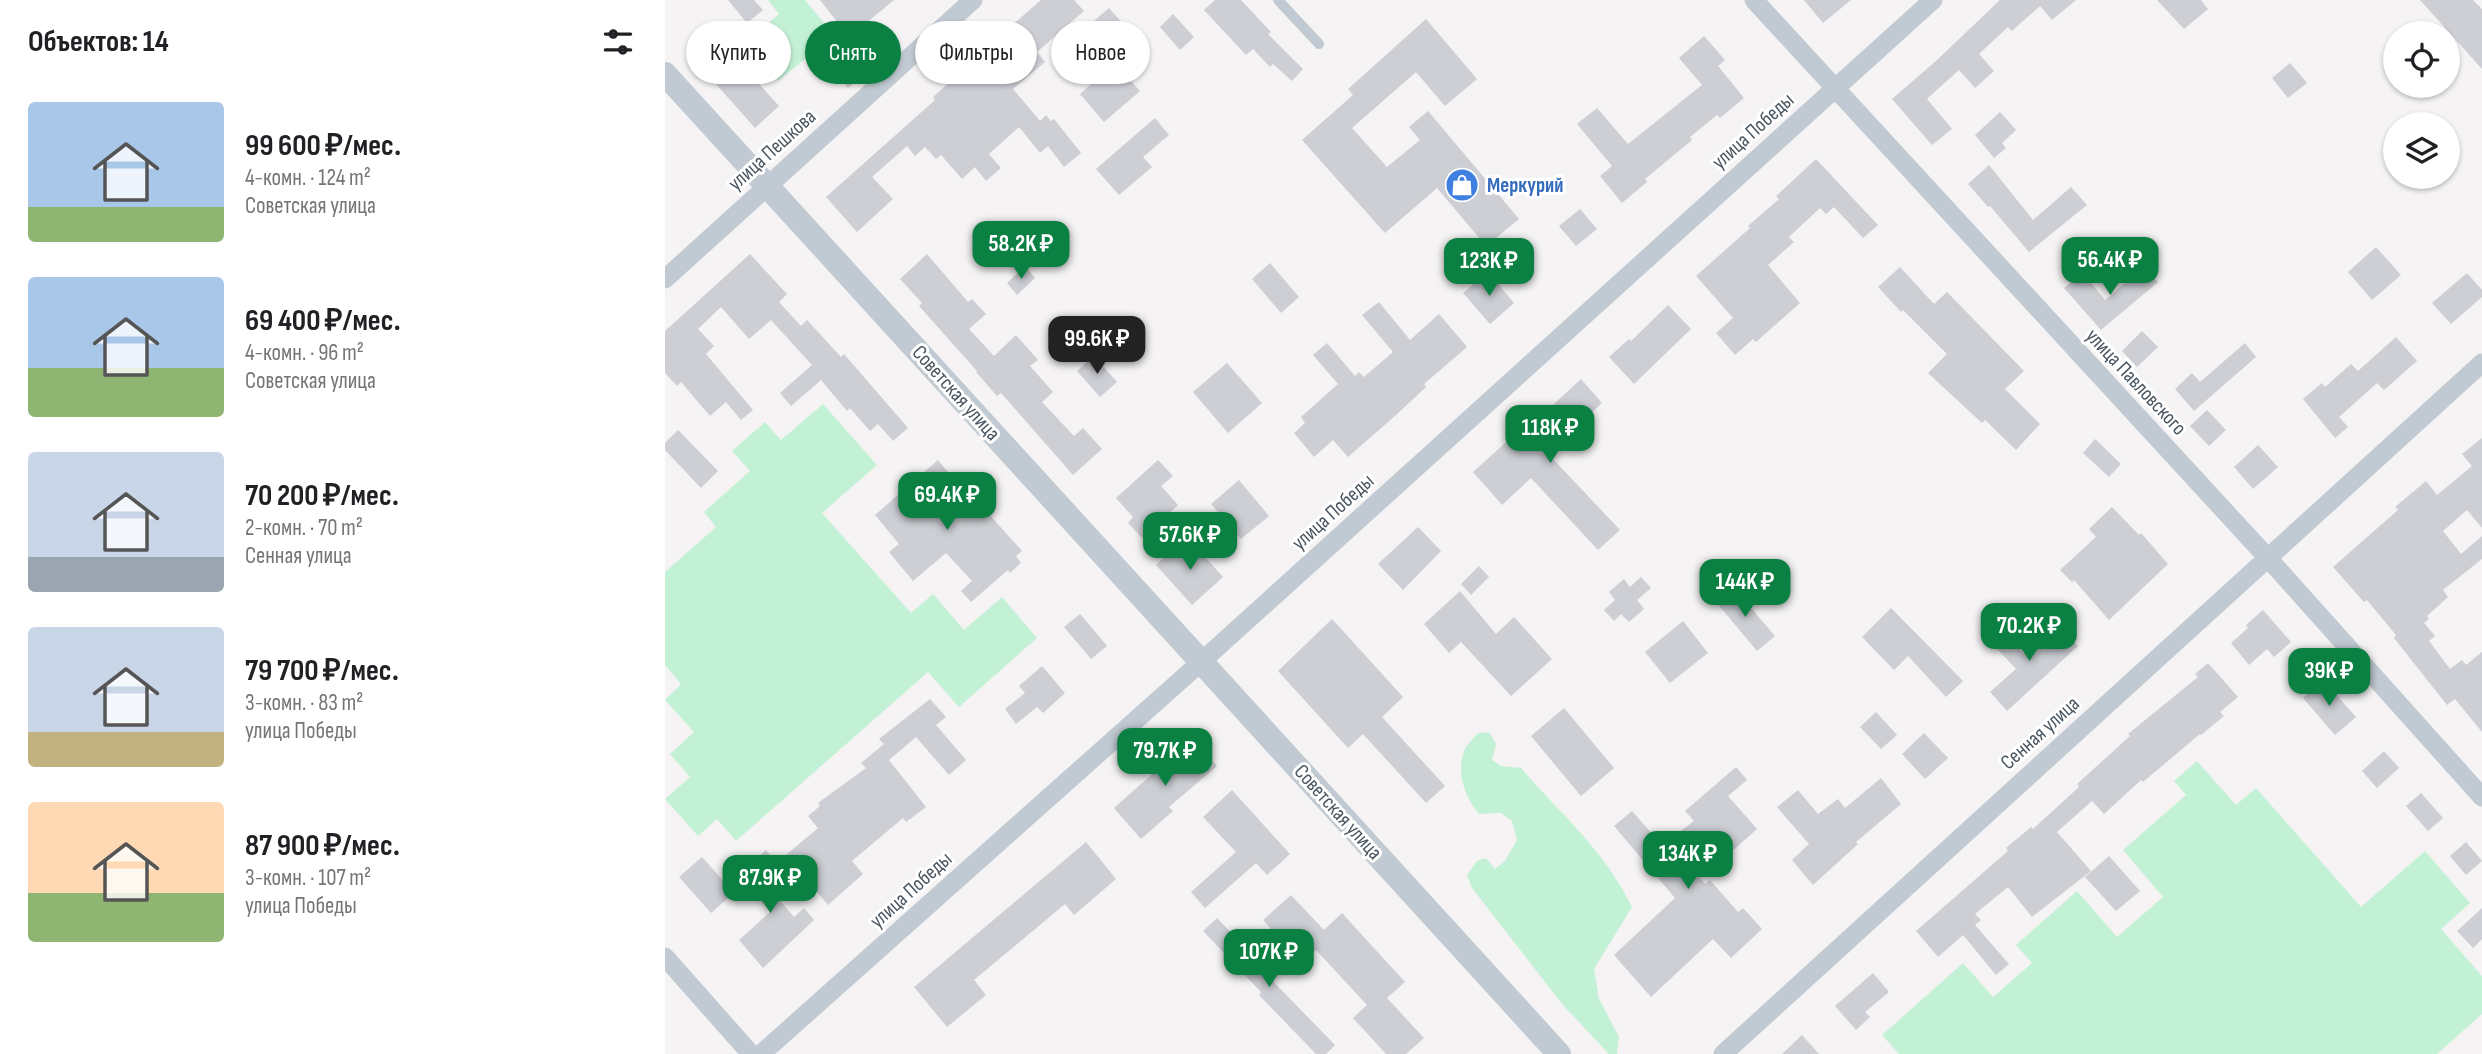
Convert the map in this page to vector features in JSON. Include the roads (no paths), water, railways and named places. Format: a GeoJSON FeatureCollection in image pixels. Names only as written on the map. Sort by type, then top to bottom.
{"type":"FeatureCollection","features":[{"type":"Feature","properties":{"kind":"street","name":"улица Пешкова"},"geometry":{"type":"LineString","coordinates":[[665,279],[973,0]]}},
{"type":"Feature","properties":{"kind":"street","name":"улица Павловского"},"geometry":{"type":"LineString","coordinates":[[1754,0],[2267,557],[2482,797]]}},
{"type":"Feature","properties":{"kind":"street","name":"улица Победы"},"geometry":{"type":"LineString","coordinates":[[761,1054],[1201,662],[1933,0]]}},
{"type":"Feature","properties":{"kind":"street","name":"Советская улица"},"geometry":{"type":"LineString","coordinates":[[665,74],[1559,1054]]}},
{"type":"Feature","properties":{"kind":"street","name":"Сенная улица"},"geometry":{"type":"LineString","coordinates":[[1723,1054],[2482,363]]}},
{"type":"Feature","properties":{"kind":"street"},"geometry":{"type":"LineString","coordinates":[[665,957],[751,1054]]}},
{"type":"Feature","properties":{"kind":"lane"},"geometry":{"type":"LineString","coordinates":[[1278,0],[1319,44]]}},
{"type":"Feature","properties":{"kind":"place","name":"Меркурий"},"geometry":{"type":"Point","coordinates":[1462,185]}}]}
